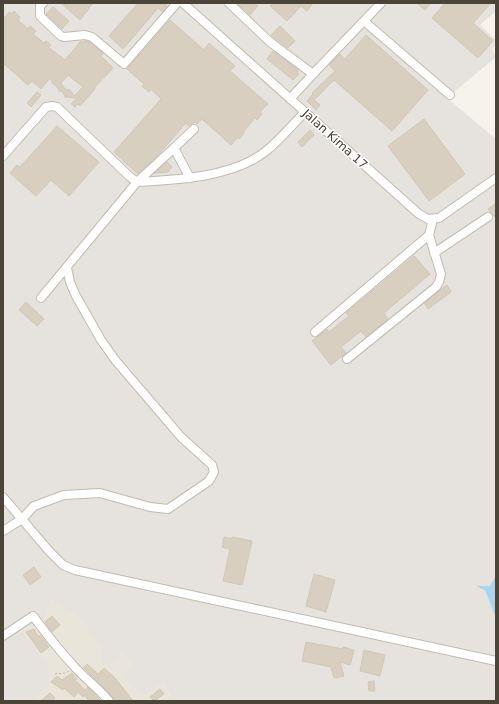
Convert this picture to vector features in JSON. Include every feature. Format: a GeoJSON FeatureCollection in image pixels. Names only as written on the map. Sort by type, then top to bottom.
{"type":"FeatureCollection","features":[{"type":"Feature","properties":{"kind":"street"},"geometry":{"type":"LineString","coordinates":[[43,3],[40,6],[40,16],[61,36],[68,38],[85,35],[92,37],[124,64],[177,3]]}},
{"type":"Feature","properties":{"kind":"street","name":"Jalan Kima 17"},"geometry":{"type":"LineString","coordinates":[[183,3],[419,214],[428,219],[433,219]]}},
{"type":"Feature","properties":{"kind":"street"},"geometry":{"type":"LineString","coordinates":[[229,3],[270,42],[313,74]]}},
{"type":"Feature","properties":{"kind":"street"},"geometry":{"type":"LineString","coordinates":[[290,98],[381,3]]}},
{"type":"Feature","properties":{"kind":"street"},"geometry":{"type":"LineString","coordinates":[[364,22],[450,94]]}},
{"type":"Feature","properties":{"kind":"street"},"geometry":{"type":"LineString","coordinates":[[3,156],[46,107],[52,106],[57,107],[137,182],[190,178],[215,173],[255,159],[267,151],[305,112]]}},
{"type":"Feature","properties":{"kind":"street"},"geometry":{"type":"LineString","coordinates":[[41,298],[137,182],[194,129]]}},
{"type":"Feature","properties":{"kind":"street"},"geometry":{"type":"LineString","coordinates":[[174,148],[190,178]]}},
{"type":"Feature","properties":{"kind":"street"},"geometry":{"type":"LineString","coordinates":[[347,359],[436,287],[441,274],[429,235],[433,219],[439,218],[496,178]]}},
{"type":"Feature","properties":{"kind":"street"},"geometry":{"type":"LineString","coordinates":[[434,253],[488,217]]}},
{"type":"Feature","properties":{"kind":"street"},"geometry":{"type":"LineString","coordinates":[[315,332],[429,235]]}},
{"type":"Feature","properties":{"kind":"street"},"geometry":{"type":"LineString","coordinates":[[3,531],[22,519],[34,506],[64,495],[100,493],[150,507],[168,509],[209,481],[214,472],[212,465],[180,437],[116,361],[101,340],[76,296],[70,282],[67,268]]}},
{"type":"Feature","properties":{"kind":"street"},"geometry":{"type":"LineString","coordinates":[[3,497],[49,552],[63,565],[75,570],[496,661]]}},
{"type":"Feature","properties":{"kind":"street"},"geometry":{"type":"LineString","coordinates":[[3,636],[33,616],[74,667],[109,701]]}},
{"type":"Feature","properties":{"kind":"path"},"geometry":{"type":"LineString","coordinates":[[55,674],[65,673],[74,667]]}},
{"type":"Feature","properties":{"kind":"shaded area"},"geometry":{"type":"Polygon","coordinates":[[[3,3],[496,3],[496,11],[480,25],[496,40],[496,45],[492,49],[496,57],[447,98],[496,139],[496,701],[164,701],[170,695],[163,683],[144,697],[122,676],[134,664],[121,653],[111,669],[102,662],[102,649],[79,616],[51,600],[44,619],[21,631],[47,664],[50,683],[34,698],[37,701],[3,701],[3,3]]]}},
{"type":"Feature","properties":{"kind":"shaded area"},"geometry":{"type":"Polygon","coordinates":[[[51,600],[79,615],[102,649],[121,653],[134,664],[144,697],[163,683],[170,695],[164,701],[37,701],[34,698],[21,630],[44,619],[51,600]]]}},
{"type":"Feature","properties":{"kind":"water"},"geometry":{"type":"Polygon","coordinates":[[[496,576],[496,618],[485,590],[476,586],[490,586],[496,576]]]}},
{"type":"Feature","properties":{"kind":"building"},"geometry":{"type":"Polygon","coordinates":[[[61,3],[93,3],[80,20],[61,3]]]}},
{"type":"Feature","properties":{"kind":"building"},"geometry":{"type":"Polygon","coordinates":[[[138,3],[164,3],[167,6],[162,12],[158,8],[123,49],[109,36],[138,3]]]}},
{"type":"Feature","properties":{"kind":"building"},"geometry":{"type":"Polygon","coordinates":[[[237,3],[254,3],[258,6],[250,15],[237,3]]]}},
{"type":"Feature","properties":{"kind":"building"},"geometry":{"type":"Polygon","coordinates":[[[273,3],[313,3],[307,11],[301,6],[287,21],[270,6],[273,3]]]}},
{"type":"Feature","properties":{"kind":"building"},"geometry":{"type":"Polygon","coordinates":[[[417,3],[431,3],[425,10],[417,3]]]}},
{"type":"Feature","properties":{"kind":"building"},"geometry":{"type":"Polygon","coordinates":[[[445,3],[491,3],[473,23],[493,41],[478,58],[432,18],[445,3]]]}},
{"type":"Feature","properties":{"kind":"building"},"geometry":{"type":"Polygon","coordinates":[[[53,7],[69,21],[62,29],[46,14],[53,7]]]}},
{"type":"Feature","properties":{"kind":"building"},"geometry":{"type":"Polygon","coordinates":[[[14,11],[20,17],[18,20],[28,29],[30,26],[36,31],[33,34],[44,43],[46,41],[51,45],[48,47],[65,60],[81,41],[83,43],[84,41],[89,42],[103,53],[101,56],[113,68],[94,88],[95,89],[80,106],[78,104],[75,107],[71,104],[77,98],[65,97],[63,92],[59,91],[57,86],[53,84],[50,78],[41,89],[32,81],[28,85],[3,63],[3,19],[9,12],[12,14],[14,11]],[[68,75],[61,83],[65,89],[70,90],[74,96],[83,87],[68,75]]]}},
{"type":"Feature","properties":{"kind":"building"},"geometry":{"type":"Polygon","coordinates":[[[170,20],[204,50],[209,43],[235,66],[230,71],[268,104],[260,112],[262,114],[257,120],[255,118],[239,139],[238,137],[231,145],[202,119],[197,124],[195,122],[189,126],[186,123],[158,155],[138,174],[114,152],[161,99],[151,89],[149,92],[142,86],[144,84],[127,69],[170,20]]]}},
{"type":"Feature","properties":{"kind":"building"},"geometry":{"type":"Polygon","coordinates":[[[280,26],[295,41],[288,48],[271,35],[280,26]]]}},
{"type":"Feature","properties":{"kind":"building"},"geometry":{"type":"Polygon","coordinates":[[[366,35],[428,90],[392,131],[334,80],[314,100],[320,105],[316,110],[307,101],[313,94],[312,93],[335,71],[329,65],[340,54],[345,59],[366,35]]]}},
{"type":"Feature","properties":{"kind":"building"},"geometry":{"type":"Polygon","coordinates":[[[273,51],[299,70],[297,72],[299,74],[293,80],[267,59],[273,51]]]}},
{"type":"Feature","properties":{"kind":"building"},"geometry":{"type":"Polygon","coordinates":[[[37,92],[41,95],[31,107],[27,103],[37,92]]]}},
{"type":"Feature","properties":{"kind":"building"},"geometry":{"type":"Polygon","coordinates":[[[424,119],[465,174],[429,201],[388,146],[424,119]]]}},
{"type":"Feature","properties":{"kind":"building"},"geometry":{"type":"Polygon","coordinates":[[[57,126],[99,162],[69,196],[51,180],[36,196],[10,173],[17,165],[20,167],[57,126]]]}},
{"type":"Feature","properties":{"kind":"building"},"geometry":{"type":"Polygon","coordinates":[[[310,130],[314,135],[302,147],[298,142],[310,130]]]}},
{"type":"Feature","properties":{"kind":"building"},"geometry":{"type":"Polygon","coordinates":[[[167,162],[172,167],[168,172],[154,173],[167,162]]]}},
{"type":"Feature","properties":{"kind":"building"},"geometry":{"type":"Polygon","coordinates":[[[496,203],[496,218],[488,209],[496,203]]]}},
{"type":"Feature","properties":{"kind":"building"},"geometry":{"type":"Polygon","coordinates":[[[414,256],[430,274],[384,313],[388,319],[366,337],[361,331],[341,347],[346,353],[331,365],[312,341],[327,329],[329,332],[349,316],[346,313],[414,256]]]}},
{"type":"Feature","properties":{"kind":"building"},"geometry":{"type":"Polygon","coordinates":[[[447,285],[451,292],[428,309],[424,303],[447,285]]]}},
{"type":"Feature","properties":{"kind":"building"},"geometry":{"type":"Polygon","coordinates":[[[26,302],[44,319],[37,326],[19,310],[26,302]]]}},
{"type":"Feature","properties":{"kind":"building"},"geometry":{"type":"Polygon","coordinates":[[[224,537],[252,541],[242,585],[223,581],[230,549],[222,547],[224,537]]]}},
{"type":"Feature","properties":{"kind":"building"},"geometry":{"type":"Polygon","coordinates":[[[34,567],[41,577],[30,585],[23,575],[34,567]]]}},
{"type":"Feature","properties":{"kind":"building"},"geometry":{"type":"Polygon","coordinates":[[[314,574],[335,580],[326,612],[306,606],[314,574]]]}},
{"type":"Feature","properties":{"kind":"building"},"geometry":{"type":"Polygon","coordinates":[[[52,616],[60,625],[52,632],[45,622],[52,616]]]}},
{"type":"Feature","properties":{"kind":"building"},"geometry":{"type":"Polygon","coordinates":[[[34,629],[38,637],[40,635],[49,647],[41,653],[26,632],[34,629]]]}},
{"type":"Feature","properties":{"kind":"building"},"geometry":{"type":"Polygon","coordinates":[[[306,642],[354,650],[350,665],[340,662],[344,676],[334,678],[331,667],[302,661],[306,642]]]}},
{"type":"Feature","properties":{"kind":"building"},"geometry":{"type":"Polygon","coordinates":[[[364,650],[385,655],[380,676],[360,671],[364,650]]]}},
{"type":"Feature","properties":{"kind":"building"},"geometry":{"type":"Polygon","coordinates":[[[87,664],[98,674],[104,668],[116,679],[133,701],[115,701],[84,668],[87,664]]]}},
{"type":"Feature","properties":{"kind":"building"},"geometry":{"type":"Polygon","coordinates":[[[72,673],[77,679],[75,680],[85,690],[88,687],[100,700],[89,701],[84,695],[83,697],[78,692],[74,697],[64,688],[63,690],[51,682],[57,676],[62,680],[72,673]]]}},
{"type":"Feature","properties":{"kind":"building"},"geometry":{"type":"Polygon","coordinates":[[[374,681],[375,691],[369,691],[368,682],[374,681]]]}},
{"type":"Feature","properties":{"kind":"building"},"geometry":{"type":"Polygon","coordinates":[[[160,689],[164,694],[154,701],[150,697],[160,689]]]}},
{"type":"Feature","properties":{"kind":"building"},"geometry":{"type":"Polygon","coordinates":[[[50,693],[55,698],[52,701],[41,701],[50,693]]]}}]}
